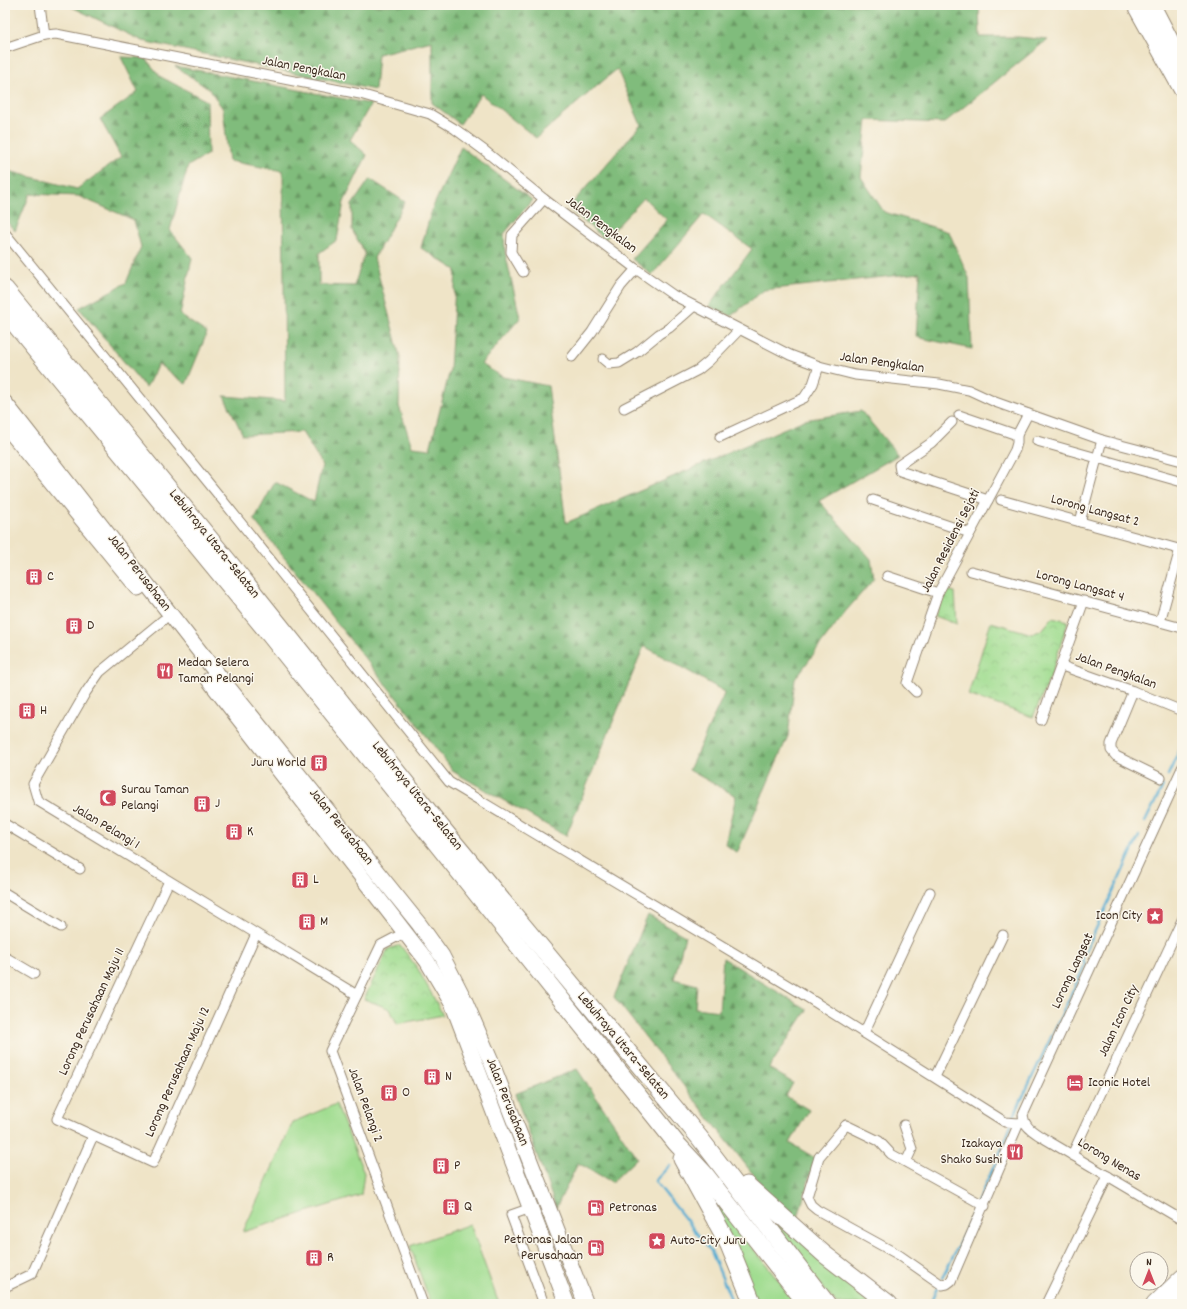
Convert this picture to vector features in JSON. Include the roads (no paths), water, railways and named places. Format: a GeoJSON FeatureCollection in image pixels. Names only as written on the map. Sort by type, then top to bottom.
{"type":"FeatureCollection","features":[{"type":"Feature","properties":{"kind":"highway"},"geometry":{"type":"LineString","coordinates":[[1135,5],[1182,90]]}},
{"type":"Feature","properties":{"kind":"highway"},"geometry":{"type":"LineString","coordinates":[[1152,5],[1182,63]]}},
{"type":"Feature","properties":{"kind":"highway","name":"Lebuhraya Utara–Selatan"},"geometry":{"type":"LineString","coordinates":[[5,289],[241,577],[441,827],[699,1137],[827,1304]]}},
{"type":"Feature","properties":{"kind":"highway","name":"Lebuhraya Utara–Selatan"},"geometry":{"type":"LineString","coordinates":[[5,312],[270,635],[676,1143],[704,1173],[807,1304]]}},
{"type":"Feature","properties":{"kind":"highway"},"geometry":{"type":"LineString","coordinates":[[699,1137],[759,1198],[818,1249],[889,1304]]}},
{"type":"Feature","properties":{"kind":"highway"},"geometry":{"type":"LineString","coordinates":[[676,1143],[685,1165],[702,1193],[729,1245],[753,1304]]}},
{"type":"Feature","properties":{"kind":"main road","name":"Jalan Perusahaan"},"geometry":{"type":"LineString","coordinates":[[5,403],[206,660],[442,956],[464,999],[492,1064],[586,1304]]}},
{"type":"Feature","properties":{"kind":"main road","name":"Jalan Perusahaan"},"geometry":{"type":"LineString","coordinates":[[5,425],[163,620],[427,961],[453,1005],[567,1304]]}},
{"type":"Feature","properties":{"kind":"main road"},"geometry":{"type":"LineString","coordinates":[[1154,1304],[1182,1278]]}},
{"type":"Feature","properties":{"kind":"main road"},"geometry":{"type":"LineString","coordinates":[[1172,1304],[1182,1295]]}},
{"type":"Feature","properties":{"kind":"street"},"geometry":{"type":"LineString","coordinates":[[40,5],[44,35]]}},
{"type":"Feature","properties":{"kind":"street","name":"Jalan Pengkalan"},"geometry":{"type":"LineString","coordinates":[[5,48],[44,35],[56,34],[103,42],[158,53],[168,57],[360,94],[430,114],[455,129],[485,151],[544,199],[636,269],[694,306],[790,355],[818,366],[863,376],[969,390],[995,402],[1102,440],[1182,461]]}},
{"type":"Feature","properties":{"kind":"street"},"geometry":{"type":"LineString","coordinates":[[522,272],[511,252],[512,235],[544,199]]}},
{"type":"Feature","properties":{"kind":"street","name":"Lorong Nenas"},"geometry":{"type":"LineString","coordinates":[[5,233],[220,497],[448,782],[935,1077],[1029,1128],[1182,1220]]}},
{"type":"Feature","properties":{"kind":"street"},"geometry":{"type":"LineString","coordinates":[[572,357],[592,332],[621,286],[636,269]]}},
{"type":"Feature","properties":{"kind":"street"},"geometry":{"type":"LineString","coordinates":[[603,359],[609,364],[619,363],[637,352],[669,328],[694,306]]}},
{"type":"Feature","properties":{"kind":"street"},"geometry":{"type":"LineString","coordinates":[[624,408],[698,370],[709,361],[739,330]]}},
{"type":"Feature","properties":{"kind":"street"},"geometry":{"type":"LineString","coordinates":[[720,437],[804,398],[813,384],[818,366]]}},
{"type":"Feature","properties":{"kind":"street"},"geometry":{"type":"LineString","coordinates":[[959,415],[1017,435],[1028,414]]}},
{"type":"Feature","properties":{"kind":"street"},"geometry":{"type":"LineString","coordinates":[[952,422],[931,443],[899,465],[900,471],[988,500]]}},
{"type":"Feature","properties":{"kind":"street","name":"Jalan Residensi Sejati"},"geometry":{"type":"LineString","coordinates":[[916,692],[907,683],[938,593],[1015,450],[1017,435]]}},
{"type":"Feature","properties":{"kind":"street"},"geometry":{"type":"LineString","coordinates":[[1080,522],[1102,440]]}},
{"type":"Feature","properties":{"kind":"street"},"geometry":{"type":"LineString","coordinates":[[1038,441],[1182,482]]}},
{"type":"Feature","properties":{"kind":"street"},"geometry":{"type":"LineString","coordinates":[[873,500],[970,533]]}},
{"type":"Feature","properties":{"kind":"street","name":"Lorong Langsat 2"},"geometry":{"type":"LineString","coordinates":[[1001,500],[1181,550]]}},
{"type":"Feature","properties":{"kind":"street"},"geometry":{"type":"LineString","coordinates":[[1160,622],[1181,550]]}},
{"type":"Feature","properties":{"kind":"street","name":"Lorong Langsat 4"},"geometry":{"type":"LineString","coordinates":[[971,571],[1182,628]]}},
{"type":"Feature","properties":{"kind":"street"},"geometry":{"type":"LineString","coordinates":[[887,576],[938,593]]}},
{"type":"Feature","properties":{"kind":"street"},"geometry":{"type":"LineString","coordinates":[[1041,720],[1062,666],[1084,601]]}},
{"type":"Feature","properties":{"kind":"street","name":"Jalan Pelangi 1"},"geometry":{"type":"LineString","coordinates":[[163,620],[100,672],[86,692],[33,784],[38,801],[357,995]]}},
{"type":"Feature","properties":{"kind":"street","name":"Jalan Pengkalan"},"geometry":{"type":"LineString","coordinates":[[1062,666],[1134,691],[1182,711]]}},
{"type":"Feature","properties":{"kind":"street"},"geometry":{"type":"LineString","coordinates":[[1134,691],[1111,744],[1111,750],[1116,756],[1161,778]]}},
{"type":"Feature","properties":{"kind":"street","name":"Lorong Langsat"},"geometry":{"type":"LineString","coordinates":[[906,1162],[892,1154],[879,1141],[846,1125],[819,1157],[807,1197],[811,1205],[817,1210],[899,1255],[942,1285],[947,1284],[952,1281],[980,1203],[1016,1122],[1023,1115],[1025,1107],[1182,768]]}},
{"type":"Feature","properties":{"kind":"street"},"geometry":{"type":"LineString","coordinates":[[5,824],[80,869]]}},
{"type":"Feature","properties":{"kind":"street","name":"Lorong Perusahaan Maju 11"},"geometry":{"type":"LineString","coordinates":[[93,1136],[57,1119],[169,881]]}},
{"type":"Feature","properties":{"kind":"street"},"geometry":{"type":"LineString","coordinates":[[864,1033],[930,892]]}},
{"type":"Feature","properties":{"kind":"street"},"geometry":{"type":"LineString","coordinates":[[5,893],[61,927]]}},
{"type":"Feature","properties":{"kind":"street","name":"Jalan Icon City"},"geometry":{"type":"LineString","coordinates":[[1072,1155],[1182,920]]}},
{"type":"Feature","properties":{"kind":"street","name":"Jalan Pelangi 2"},"geometry":{"type":"LineString","coordinates":[[404,933],[381,945],[330,1051],[423,1304]]}},
{"type":"Feature","properties":{"kind":"street","name":"Lorong Perusahaan Maju 12"},"geometry":{"type":"LineString","coordinates":[[93,1136],[153,1163],[256,934]]}},
{"type":"Feature","properties":{"kind":"street"},"geometry":{"type":"LineString","coordinates":[[935,1077],[1004,935]]}},
{"type":"Feature","properties":{"kind":"street"},"geometry":{"type":"LineString","coordinates":[[5,957],[34,974]]}},
{"type":"Feature","properties":{"kind":"street"},"geometry":{"type":"LineString","coordinates":[[904,1125],[912,1149],[906,1162],[980,1203]]}},
{"type":"Feature","properties":{"kind":"street"},"geometry":{"type":"LineString","coordinates":[[5,1287],[32,1274],[93,1136]]}},
{"type":"Feature","properties":{"kind":"street"},"geometry":{"type":"LineString","coordinates":[[1046,1304],[1108,1176]]}},
{"type":"Feature","properties":{"kind":"street"},"geometry":{"type":"LineString","coordinates":[[531,1208],[511,1215],[544,1304]]}},
{"type":"Feature","properties":{"kind":"waterway"},"geometry":{"type":"LineString","coordinates":[[1168,775],[1182,745]]}},
{"type":"Feature","properties":{"kind":"waterway"},"geometry":{"type":"LineString","coordinates":[[1145,822],[1163,786]]}},
{"type":"Feature","properties":{"kind":"waterway"},"geometry":{"type":"LineString","coordinates":[[942,1278],[960,1243],[1001,1151],[1013,1118],[1085,965],[1082,959],[1139,836]]}},
{"type":"Feature","properties":{"kind":"waterway"},"geometry":{"type":"LineString","coordinates":[[670,1165],[655,1181],[711,1251],[733,1304]]}},
{"type":"Feature","properties":{"kind":"waterway"},"geometry":{"type":"LineString","coordinates":[[930,1304],[937,1288]]}},
{"type":"Feature","properties":{"kind":"place","name":"C"},"geometry":{"type":"Point","coordinates":[34,577]}},
{"type":"Feature","properties":{"kind":"place","name":"D"},"geometry":{"type":"Point","coordinates":[74,626]}},
{"type":"Feature","properties":{"kind":"place","name":"Medan Selera Taman Pelangi"},"geometry":{"type":"Point","coordinates":[165,671]}},
{"type":"Feature","properties":{"kind":"place","name":"H"},"geometry":{"type":"Point","coordinates":[27,711]}},
{"type":"Feature","properties":{"kind":"place","name":"Juru World"},"geometry":{"type":"Point","coordinates":[319,763]}},
{"type":"Feature","properties":{"kind":"place","name":"Surau Taman Pelangi"},"geometry":{"type":"Point","coordinates":[108,798]}},
{"type":"Feature","properties":{"kind":"place","name":"J"},"geometry":{"type":"Point","coordinates":[202,804]}},
{"type":"Feature","properties":{"kind":"place","name":"K"},"geometry":{"type":"Point","coordinates":[234,832]}},
{"type":"Feature","properties":{"kind":"place","name":"L"},"geometry":{"type":"Point","coordinates":[300,880]}},
{"type":"Feature","properties":{"kind":"place","name":"Icon City"},"geometry":{"type":"Point","coordinates":[1155,916]}},
{"type":"Feature","properties":{"kind":"place","name":"M"},"geometry":{"type":"Point","coordinates":[307,922]}},
{"type":"Feature","properties":{"kind":"place","name":"N"},"geometry":{"type":"Point","coordinates":[432,1077]}},
{"type":"Feature","properties":{"kind":"place","name":"Iconic Hotel"},"geometry":{"type":"Point","coordinates":[1075,1083]}},
{"type":"Feature","properties":{"kind":"place","name":"O"},"geometry":{"type":"Point","coordinates":[389,1093]}},
{"type":"Feature","properties":{"kind":"place","name":"Izakaya Shako Sushi"},"geometry":{"type":"Point","coordinates":[1015,1152]}},
{"type":"Feature","properties":{"kind":"place","name":"P"},"geometry":{"type":"Point","coordinates":[441,1166]}},
{"type":"Feature","properties":{"kind":"place","name":"Q"},"geometry":{"type":"Point","coordinates":[451,1207]}},
{"type":"Feature","properties":{"kind":"place","name":"Petronas"},"geometry":{"type":"Point","coordinates":[596,1208]}},
{"type":"Feature","properties":{"kind":"place","name":"Auto-City Juru"},"geometry":{"type":"Point","coordinates":[657,1241]}},
{"type":"Feature","properties":{"kind":"place","name":"Petronas Jalan Perusahaan"},"geometry":{"type":"Point","coordinates":[596,1248]}},
{"type":"Feature","properties":{"kind":"place","name":"R"},"geometry":{"type":"Point","coordinates":[314,1258]}}]}
